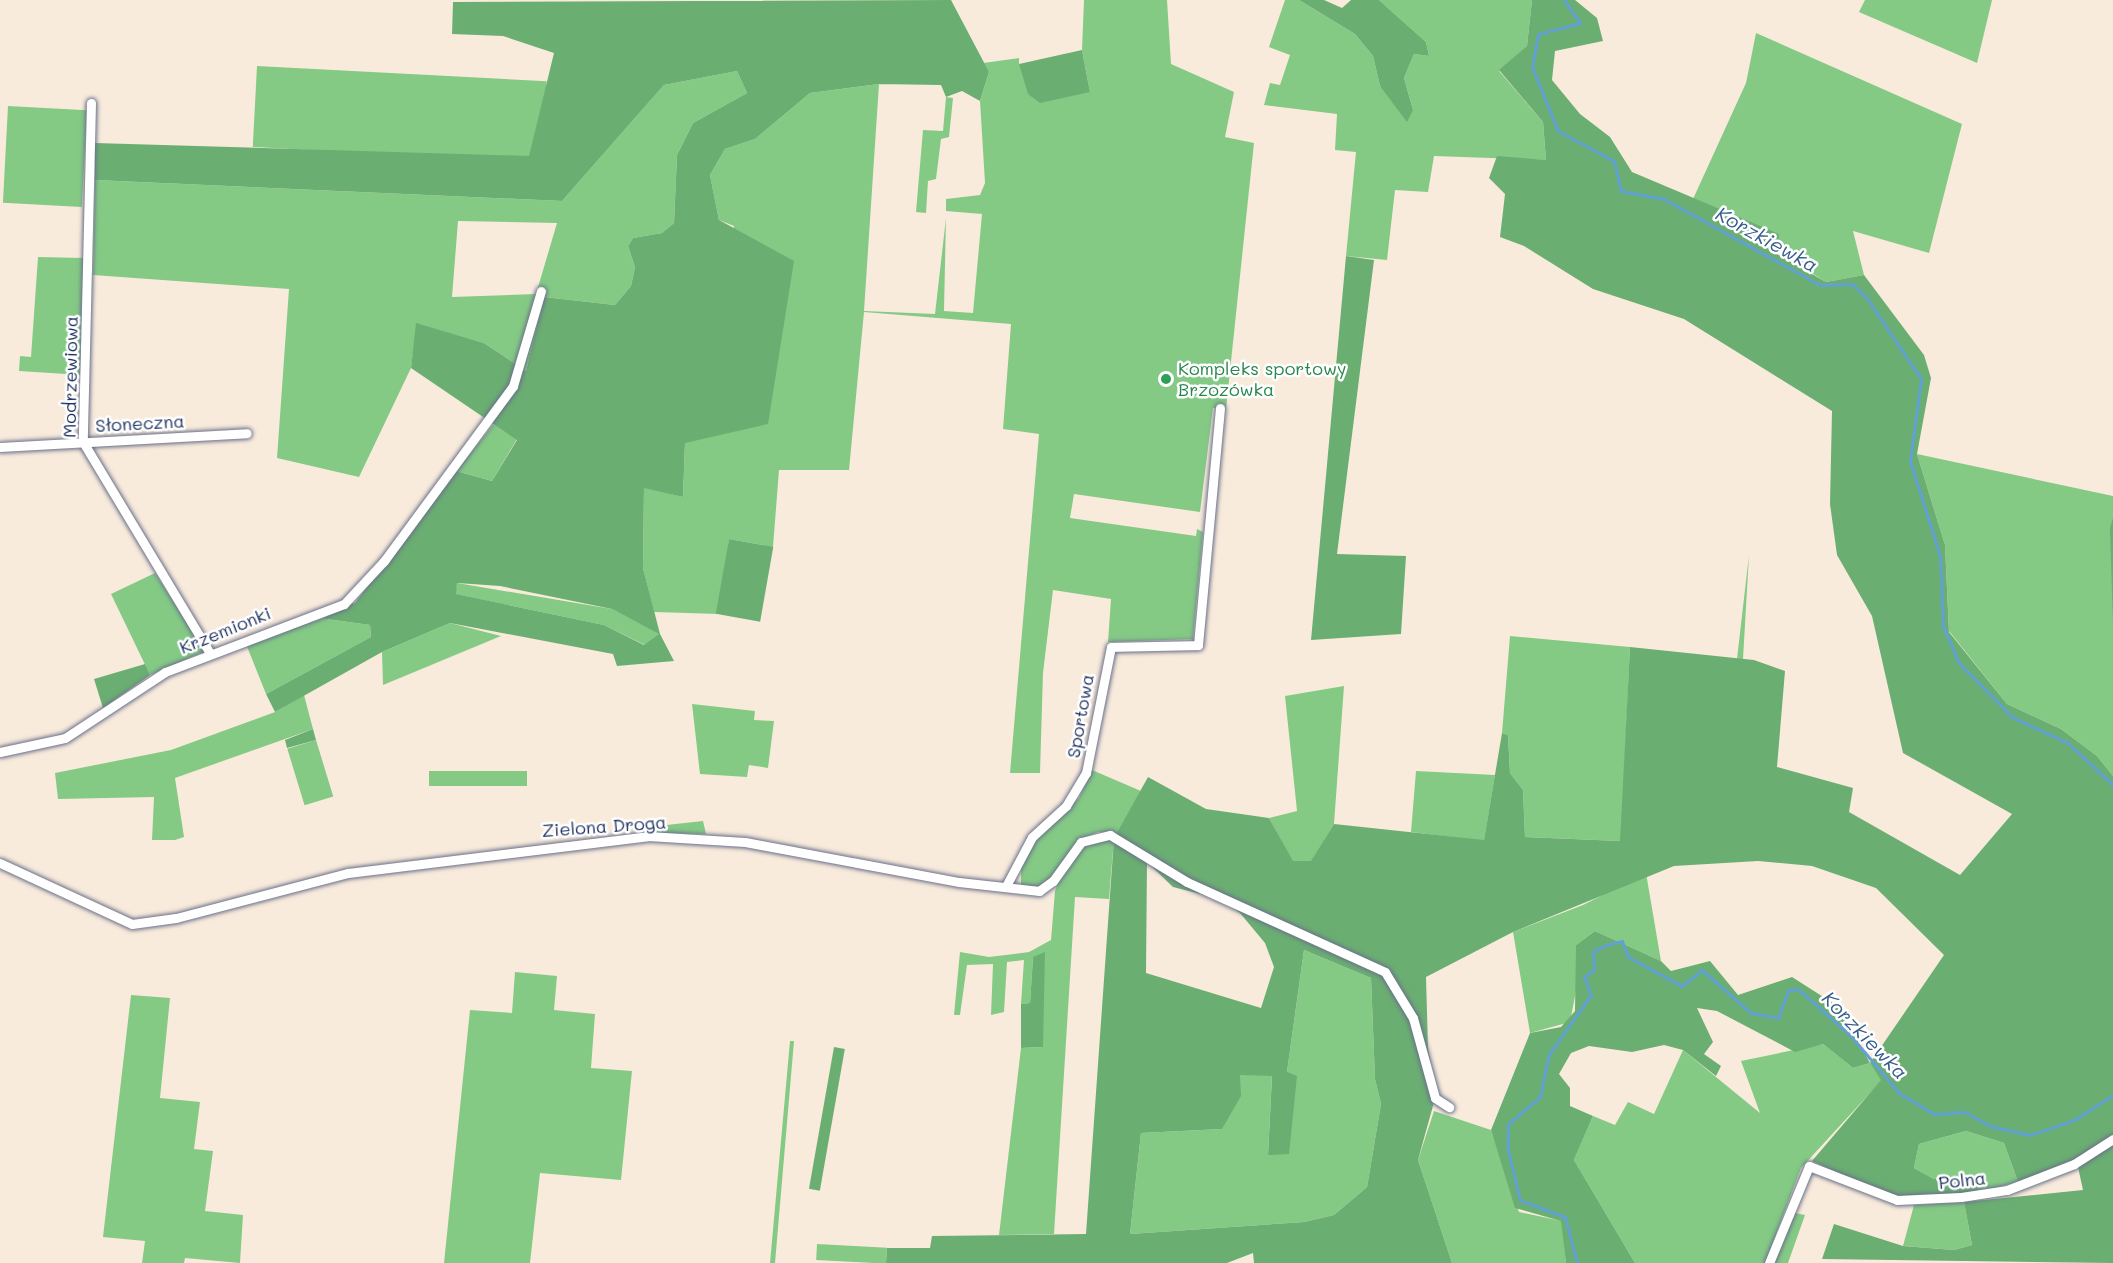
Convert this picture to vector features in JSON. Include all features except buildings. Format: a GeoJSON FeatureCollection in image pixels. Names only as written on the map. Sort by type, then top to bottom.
{"type":"FeatureCollection","features":[{"type":"Feature","properties":{"kind":"street","name":"Modrzewiowa"},"geometry":{"type":"LineString","coordinates":[[91,103],[83,442],[210,653]]}},
{"type":"Feature","properties":{"kind":"street","name":"Krzemionki"},"geometry":{"type":"LineString","coordinates":[[0,752],[65,738],[165,672],[344,604],[431,498],[513,386],[541,291]]}},
{"type":"Feature","properties":{"kind":"street","name":"Sportowa"},"geometry":{"type":"LineString","coordinates":[[1006,886],[1032,837],[1065,807],[1086,773],[1111,647],[1198,645],[1220,408]]}},
{"type":"Feature","properties":{"kind":"street","name":"Słoneczna"},"geometry":{"type":"LineString","coordinates":[[0,447],[247,433]]}},
{"type":"Feature","properties":{"kind":"street","name":"Zielona Droga"},"geometry":{"type":"LineString","coordinates":[[0,863],[132,924],[176,918],[348,873],[648,836],[745,842],[1039,891],[1053,881],[1081,842],[1110,835],[1188,882],[1385,972],[1413,1018],[1435,1098],[1449,1107]]}},
{"type":"Feature","properties":{"kind":"street","name":"Polna"},"geometry":{"type":"LineString","coordinates":[[1769,1263],[1809,1166],[1897,1200],[1962,1197],[2007,1190],[2074,1164],[2113,1139]]}},
{"type":"Feature","properties":{"kind":"green space"},"geometry":{"type":"Polygon","coordinates":[[[951,0],[989,72],[980,101],[962,91],[946,97],[941,85],[879,84],[810,93],[755,139],[725,149],[710,175],[719,220],[794,261],[768,424],[685,443],[683,497],[644,488],[643,568],[660,634],[674,661],[617,666],[613,654],[450,623],[382,652],[275,712],[266,694],[371,637],[370,625],[312,617],[355,603],[456,471],[492,481],[517,440],[411,368],[416,323],[484,343],[526,371],[544,297],[615,305],[631,286],[635,267],[628,246],[633,238],[662,233],[674,223],[677,155],[693,123],[747,93],[737,71],[664,85],[562,201],[95,180],[95,143],[529,156],[554,53],[503,36],[452,34],[453,2],[951,0]],[[457,583],[456,594],[604,625],[644,645],[659,634],[612,609],[500,586],[457,583]]]}},
{"type":"Feature","properties":{"kind":"green space"},"geometry":{"type":"Polygon","coordinates":[[[1084,0],[1167,0],[1171,64],[1234,92],[1225,137],[1254,143],[1226,409],[1213,408],[1200,512],[1074,494],[1070,518],[1196,536],[1197,529],[1203,532],[1193,639],[1108,642],[1111,599],[1053,590],[1043,673],[1040,773],[1010,773],[1039,434],[1003,429],[1011,324],[864,312],[849,470],[779,470],[773,547],[729,539],[719,614],[654,612],[643,568],[644,487],[683,497],[685,443],[734,226],[719,220],[710,175],[725,149],[755,139],[810,93],[879,84],[864,311],[935,314],[946,218],[944,311],[973,313],[982,214],[946,211],[946,199],[980,195],[985,183],[980,101],[989,72],[983,63],[1019,58],[1019,64],[1090,92],[1082,50],[1084,0]]]}},
{"type":"Feature","properties":{"kind":"green space"},"geometry":{"type":"Polygon","coordinates":[[[1285,0],[1299,0],[1355,34],[1373,56],[1380,86],[1413,110],[1404,78],[1414,54],[1429,56],[1426,42],[1379,0],[1532,0],[1527,46],[1499,71],[1543,122],[1546,160],[1434,156],[1428,192],[1395,190],[1387,260],[1346,256],[1356,152],[1335,150],[1337,114],[1264,105],[1270,83],[1280,85],[1290,55],[1269,47],[1285,0]]]}},
{"type":"Feature","properties":{"kind":"green space"},"geometry":{"type":"Polygon","coordinates":[[[1299,0],[1324,0],[1342,8],[1351,0],[1379,0],[1426,42],[1429,56],[1414,54],[1404,78],[1413,110],[1407,122],[1380,86],[1373,56],[1355,34],[1299,0]]]}},
{"type":"Feature","properties":{"kind":"green space"},"geometry":{"type":"Polygon","coordinates":[[[1532,0],[1575,0],[1597,18],[1603,41],[1555,51],[1552,80],[1580,114],[1610,137],[1632,172],[1779,234],[1777,254],[1826,282],[1864,275],[1924,355],[1931,378],[1917,454],[1945,545],[1949,632],[2007,704],[2061,729],[2097,756],[2113,776],[2113,1135],[2073,1160],[2018,1182],[2004,1143],[1966,1131],[1919,1144],[1914,1168],[1934,1179],[1973,1176],[1979,1192],[1903,1197],[1882,1193],[1812,1161],[1881,1080],[1870,1063],[1944,955],[1876,888],[1812,866],[1758,861],[1674,866],[1513,932],[1426,977],[1428,1048],[1436,1095],[1418,1160],[1452,1263],[1254,1263],[1253,1253],[1227,1263],[886,1263],[887,1248],[930,1248],[932,1236],[1086,1234],[1114,838],[1148,777],[1206,809],[1269,818],[1293,861],[1311,861],[1334,824],[1484,840],[1502,733],[1508,735],[1510,773],[1523,790],[1525,837],[1620,841],[1630,647],[1754,660],[1785,671],[1777,767],[1853,788],[1849,812],[1960,875],[2012,814],[1903,753],[1872,616],[1837,555],[1830,504],[1832,411],[1684,319],[1593,289],[1524,246],[1500,237],[1505,194],[1489,178],[1497,156],[1546,160],[1543,122],[1499,70],[1527,46],[1532,0]],[[1147,862],[1146,973],[1261,1008],[1274,967],[1265,943],[1240,913],[1220,899],[1173,887],[1147,862]],[[1304,950],[1287,1072],[1297,1076],[1289,1154],[1268,1155],[1272,1076],[1240,1075],[1241,1096],[1222,1129],[1141,1133],[1130,1234],[1304,1222],[1334,1215],[1367,1187],[1381,1104],[1375,1079],[1371,978],[1304,950]]]}},
{"type":"Feature","properties":{"kind":"green space"},"geometry":{"type":"Polygon","coordinates":[[[1865,0],[1992,0],[1977,63],[1859,12],[1865,0]]]}},
{"type":"Feature","properties":{"kind":"green space"},"geometry":{"type":"Polygon","coordinates":[[[1756,33],[1962,124],[1929,253],[1853,231],[1864,275],[1826,282],[1693,199],[1746,83],[1756,33]]]}},
{"type":"Feature","properties":{"kind":"green space"},"geometry":{"type":"Polygon","coordinates":[[[1082,50],[1090,92],[1040,103],[1028,94],[1019,64],[1082,50]]]}},
{"type":"Feature","properties":{"kind":"green space"},"geometry":{"type":"Polygon","coordinates":[[[257,66],[547,81],[542,162],[253,147],[257,66]]]}},
{"type":"Feature","properties":{"kind":"green space"},"geometry":{"type":"Polygon","coordinates":[[[737,71],[747,93],[693,123],[677,155],[674,223],[662,233],[633,238],[628,246],[635,267],[631,286],[615,305],[544,297],[526,371],[484,343],[417,324],[411,368],[359,477],[277,458],[289,289],[93,275],[95,180],[562,201],[664,85],[737,71]],[[458,221],[452,297],[536,294],[557,223],[458,221]]]}},
{"type":"Feature","properties":{"kind":"green space"},"geometry":{"type":"Polygon","coordinates":[[[946,97],[953,98],[949,137],[941,139],[936,179],[928,181],[926,213],[916,212],[923,130],[943,131],[946,97]]]}},
{"type":"Feature","properties":{"kind":"green space"},"geometry":{"type":"Polygon","coordinates":[[[8,106],[87,110],[82,207],[3,203],[8,106]]]}},
{"type":"Feature","properties":{"kind":"green space"},"geometry":{"type":"Polygon","coordinates":[[[1346,256],[1374,260],[1337,554],[1406,556],[1401,634],[1311,640],[1346,256]]]}},
{"type":"Feature","properties":{"kind":"green space"},"geometry":{"type":"Polygon","coordinates":[[[38,257],[84,258],[82,375],[19,371],[20,356],[31,357],[38,257]]]}},
{"type":"Feature","properties":{"kind":"green space"},"geometry":{"type":"Polygon","coordinates":[[[494,424],[517,439],[492,481],[456,471],[494,424]]]}},
{"type":"Feature","properties":{"kind":"green space"},"geometry":{"type":"Polygon","coordinates":[[[1917,454],[2113,496],[2113,776],[2097,756],[2061,729],[2007,704],[1949,631],[1945,545],[1917,454]]]}},
{"type":"Feature","properties":{"kind":"green space"},"geometry":{"type":"Polygon","coordinates":[[[2113,518],[2113,626],[2110,528],[2113,518]]]}},
{"type":"Feature","properties":{"kind":"green space"},"geometry":{"type":"Polygon","coordinates":[[[729,539],[773,547],[760,622],[716,614],[729,539]]]}},
{"type":"Feature","properties":{"kind":"green space"},"geometry":{"type":"Polygon","coordinates":[[[1749,555],[1743,659],[1737,659],[1749,555]]]}},
{"type":"Feature","properties":{"kind":"green space"},"geometry":{"type":"Polygon","coordinates":[[[155,573],[205,651],[150,675],[111,594],[155,573]]]}},
{"type":"Feature","properties":{"kind":"green space"},"geometry":{"type":"Polygon","coordinates":[[[457,583],[612,609],[660,634],[645,645],[604,625],[455,594],[457,583]]]}},
{"type":"Feature","properties":{"kind":"green space"},"geometry":{"type":"Polygon","coordinates":[[[312,617],[370,625],[371,637],[266,694],[246,644],[312,617]]]}},
{"type":"Feature","properties":{"kind":"green space"},"geometry":{"type":"Polygon","coordinates":[[[450,623],[501,636],[383,685],[382,652],[450,623]]]}},
{"type":"Feature","properties":{"kind":"green space"},"geometry":{"type":"Polygon","coordinates":[[[1510,636],[1630,647],[1621,841],[1525,837],[1523,790],[1510,773],[1508,735],[1502,733],[1510,636]]]}},
{"type":"Feature","properties":{"kind":"green space"},"geometry":{"type":"Polygon","coordinates":[[[145,664],[150,675],[103,708],[94,679],[145,664]]]}},
{"type":"Feature","properties":{"kind":"green space"},"geometry":{"type":"Polygon","coordinates":[[[1344,686],[1334,824],[1311,862],[1292,861],[1269,818],[1297,811],[1285,696],[1344,686]]]}},
{"type":"Feature","properties":{"kind":"green space"},"geometry":{"type":"Polygon","coordinates":[[[304,695],[313,729],[175,778],[184,837],[175,840],[152,840],[154,797],[58,799],[55,773],[171,750],[275,712],[304,695]]]}},
{"type":"Feature","properties":{"kind":"green space"},"geometry":{"type":"Polygon","coordinates":[[[692,704],[755,711],[754,720],[774,721],[768,768],[749,765],[747,777],[700,774],[692,704]]]}},
{"type":"Feature","properties":{"kind":"green space"},"geometry":{"type":"Polygon","coordinates":[[[313,729],[316,740],[287,748],[285,740],[313,729]]]}},
{"type":"Feature","properties":{"kind":"green space"},"geometry":{"type":"Polygon","coordinates":[[[316,740],[333,796],[305,805],[287,749],[316,740]]]}},
{"type":"Feature","properties":{"kind":"green space"},"geometry":{"type":"Polygon","coordinates":[[[1092,770],[1141,791],[1117,833],[1098,832],[1078,840],[1051,880],[1041,887],[1021,886],[1021,864],[1033,844],[1079,798],[1092,770]]]}},
{"type":"Feature","properties":{"kind":"green space"},"geometry":{"type":"Polygon","coordinates":[[[429,771],[527,771],[527,786],[429,786],[429,771]]]}},
{"type":"Feature","properties":{"kind":"green space"},"geometry":{"type":"Polygon","coordinates":[[[1416,771],[1495,775],[1484,841],[1411,832],[1416,771]]]}},
{"type":"Feature","properties":{"kind":"green space"},"geometry":{"type":"Polygon","coordinates":[[[703,821],[706,834],[646,833],[648,827],[703,821]]]}},
{"type":"Feature","properties":{"kind":"green space"},"geometry":{"type":"Polygon","coordinates":[[[1114,838],[1109,899],[1075,897],[1054,1234],[999,1235],[1021,1048],[1043,1047],[1033,957],[1030,1003],[1021,1004],[1024,960],[1007,962],[1004,1012],[991,1015],[993,964],[967,965],[960,1015],[954,1015],[960,952],[989,957],[1029,952],[1051,940],[1055,891],[1064,866],[1090,842],[1114,838]]]}},
{"type":"Feature","properties":{"kind":"green space"},"geometry":{"type":"Polygon","coordinates":[[[1646,873],[1661,961],[1595,931],[1576,945],[1578,981],[1570,1022],[1530,1033],[1513,932],[1583,905],[1646,873]]]}},
{"type":"Feature","properties":{"kind":"green space"},"geometry":{"type":"Polygon","coordinates":[[[1595,931],[1661,961],[1671,971],[1710,961],[1738,995],[1792,977],[1839,1007],[1870,1063],[1853,1068],[1823,1044],[1795,1052],[1717,1011],[1697,1008],[1713,1042],[1704,1054],[1721,1066],[1716,1076],[1683,1050],[1664,1045],[1632,1052],[1589,1046],[1571,1053],[1559,1074],[1570,1088],[1570,1106],[1593,1116],[1574,1160],[1635,1263],[1566,1263],[1561,1221],[1515,1208],[1491,1130],[1530,1033],[1561,1027],[1575,1011],[1576,945],[1595,931]]]}},
{"type":"Feature","properties":{"kind":"green space"},"geometry":{"type":"Polygon","coordinates":[[[1304,950],[1371,978],[1375,1079],[1381,1104],[1367,1187],[1334,1215],[1304,1222],[1130,1234],[1141,1133],[1222,1129],[1239,1075],[1272,1075],[1268,1154],[1289,1154],[1287,1072],[1304,950]]]}},
{"type":"Feature","properties":{"kind":"green space"},"geometry":{"type":"Polygon","coordinates":[[[1045,952],[1043,1047],[1021,1048],[1021,1004],[1030,1003],[1033,957],[1045,952]]]}},
{"type":"Feature","properties":{"kind":"green space"},"geometry":{"type":"Polygon","coordinates":[[[515,972],[557,976],[554,1010],[595,1014],[591,1068],[632,1071],[621,1180],[540,1173],[530,1263],[444,1263],[470,1010],[512,1013],[515,972]]]}},
{"type":"Feature","properties":{"kind":"green space"},"geometry":{"type":"Polygon","coordinates":[[[131,995],[170,998],[160,1098],[200,1102],[194,1149],[213,1151],[205,1211],[243,1215],[240,1263],[185,1258],[184,1263],[142,1263],[145,1241],[103,1237],[131,995]]]}},
{"type":"Feature","properties":{"kind":"green space"},"geometry":{"type":"Polygon","coordinates":[[[790,1041],[794,1041],[775,1263],[770,1263],[790,1041]]]}},
{"type":"Feature","properties":{"kind":"green space"},"geometry":{"type":"Polygon","coordinates":[[[1823,1044],[1853,1068],[1870,1063],[1882,1080],[1801,1168],[1765,1263],[1635,1263],[1574,1160],[1593,1116],[1615,1125],[1628,1102],[1654,1114],[1683,1050],[1760,1113],[1741,1061],[1823,1044]]]}},
{"type":"Feature","properties":{"kind":"green space"},"geometry":{"type":"Polygon","coordinates":[[[834,1047],[845,1049],[820,1191],[809,1189],[834,1047]]]}},
{"type":"Feature","properties":{"kind":"green space"},"geometry":{"type":"Polygon","coordinates":[[[1434,1111],[1491,1130],[1519,1212],[1562,1221],[1566,1263],[1452,1263],[1418,1160],[1434,1111]]]}},
{"type":"Feature","properties":{"kind":"green space"},"geometry":{"type":"Polygon","coordinates":[[[1966,1131],[2004,1143],[2018,1182],[1979,1192],[1972,1176],[1934,1179],[1914,1168],[1919,1144],[1966,1131]]]}},
{"type":"Feature","properties":{"kind":"green space"},"geometry":{"type":"Polygon","coordinates":[[[2113,1143],[2113,1263],[1822,1259],[1834,1224],[1903,1246],[1954,1250],[1972,1245],[1964,1202],[2083,1190],[2078,1167],[2113,1143]]]}},
{"type":"Feature","properties":{"kind":"green space"},"geometry":{"type":"Polygon","coordinates":[[[1964,1202],[1972,1245],[1954,1250],[1903,1246],[1914,1205],[1964,1202]]]}},
{"type":"Feature","properties":{"kind":"green space"},"geometry":{"type":"Polygon","coordinates":[[[1795,1213],[1805,1215],[1788,1263],[1774,1263],[1795,1213]]]}},
{"type":"Feature","properties":{"kind":"green space"},"geometry":{"type":"Polygon","coordinates":[[[817,1244],[887,1248],[886,1263],[816,1260],[817,1244]]]}},
{"type":"Feature","properties":{"kind":"waterway","name":"Korzkiewka"},"geometry":{"type":"LineString","coordinates":[[1564,0],[1580,23],[1538,34],[1532,67],[1558,131],[1614,161],[1621,191],[1664,199],[1820,285],[1852,284],[1866,297],[1921,379],[1910,461],[1940,556],[1943,626],[1958,662],[2012,717],[2068,743],[2113,785]]}},
{"type":"Feature","properties":{"kind":"waterway","name":"Korzkiewka"},"geometry":{"type":"LineString","coordinates":[[1577,1263],[1565,1217],[1520,1200],[1508,1151],[1508,1124],[1540,1097],[1549,1054],[1591,995],[1584,977],[1594,970],[1593,951],[1606,945],[1622,941],[1628,957],[1682,986],[1702,970],[1751,1013],[1778,1018],[1788,990],[1798,989],[1850,1035],[1899,1093],[1934,1114],[1965,1112],[1990,1126],[2030,1135],[2074,1120],[2113,1095]]}},
{"type":"Feature","properties":{"kind":"place","name":"Kompleks sportowy Brzozówka"},"geometry":{"type":"Point","coordinates":[1166,379]}}]}
